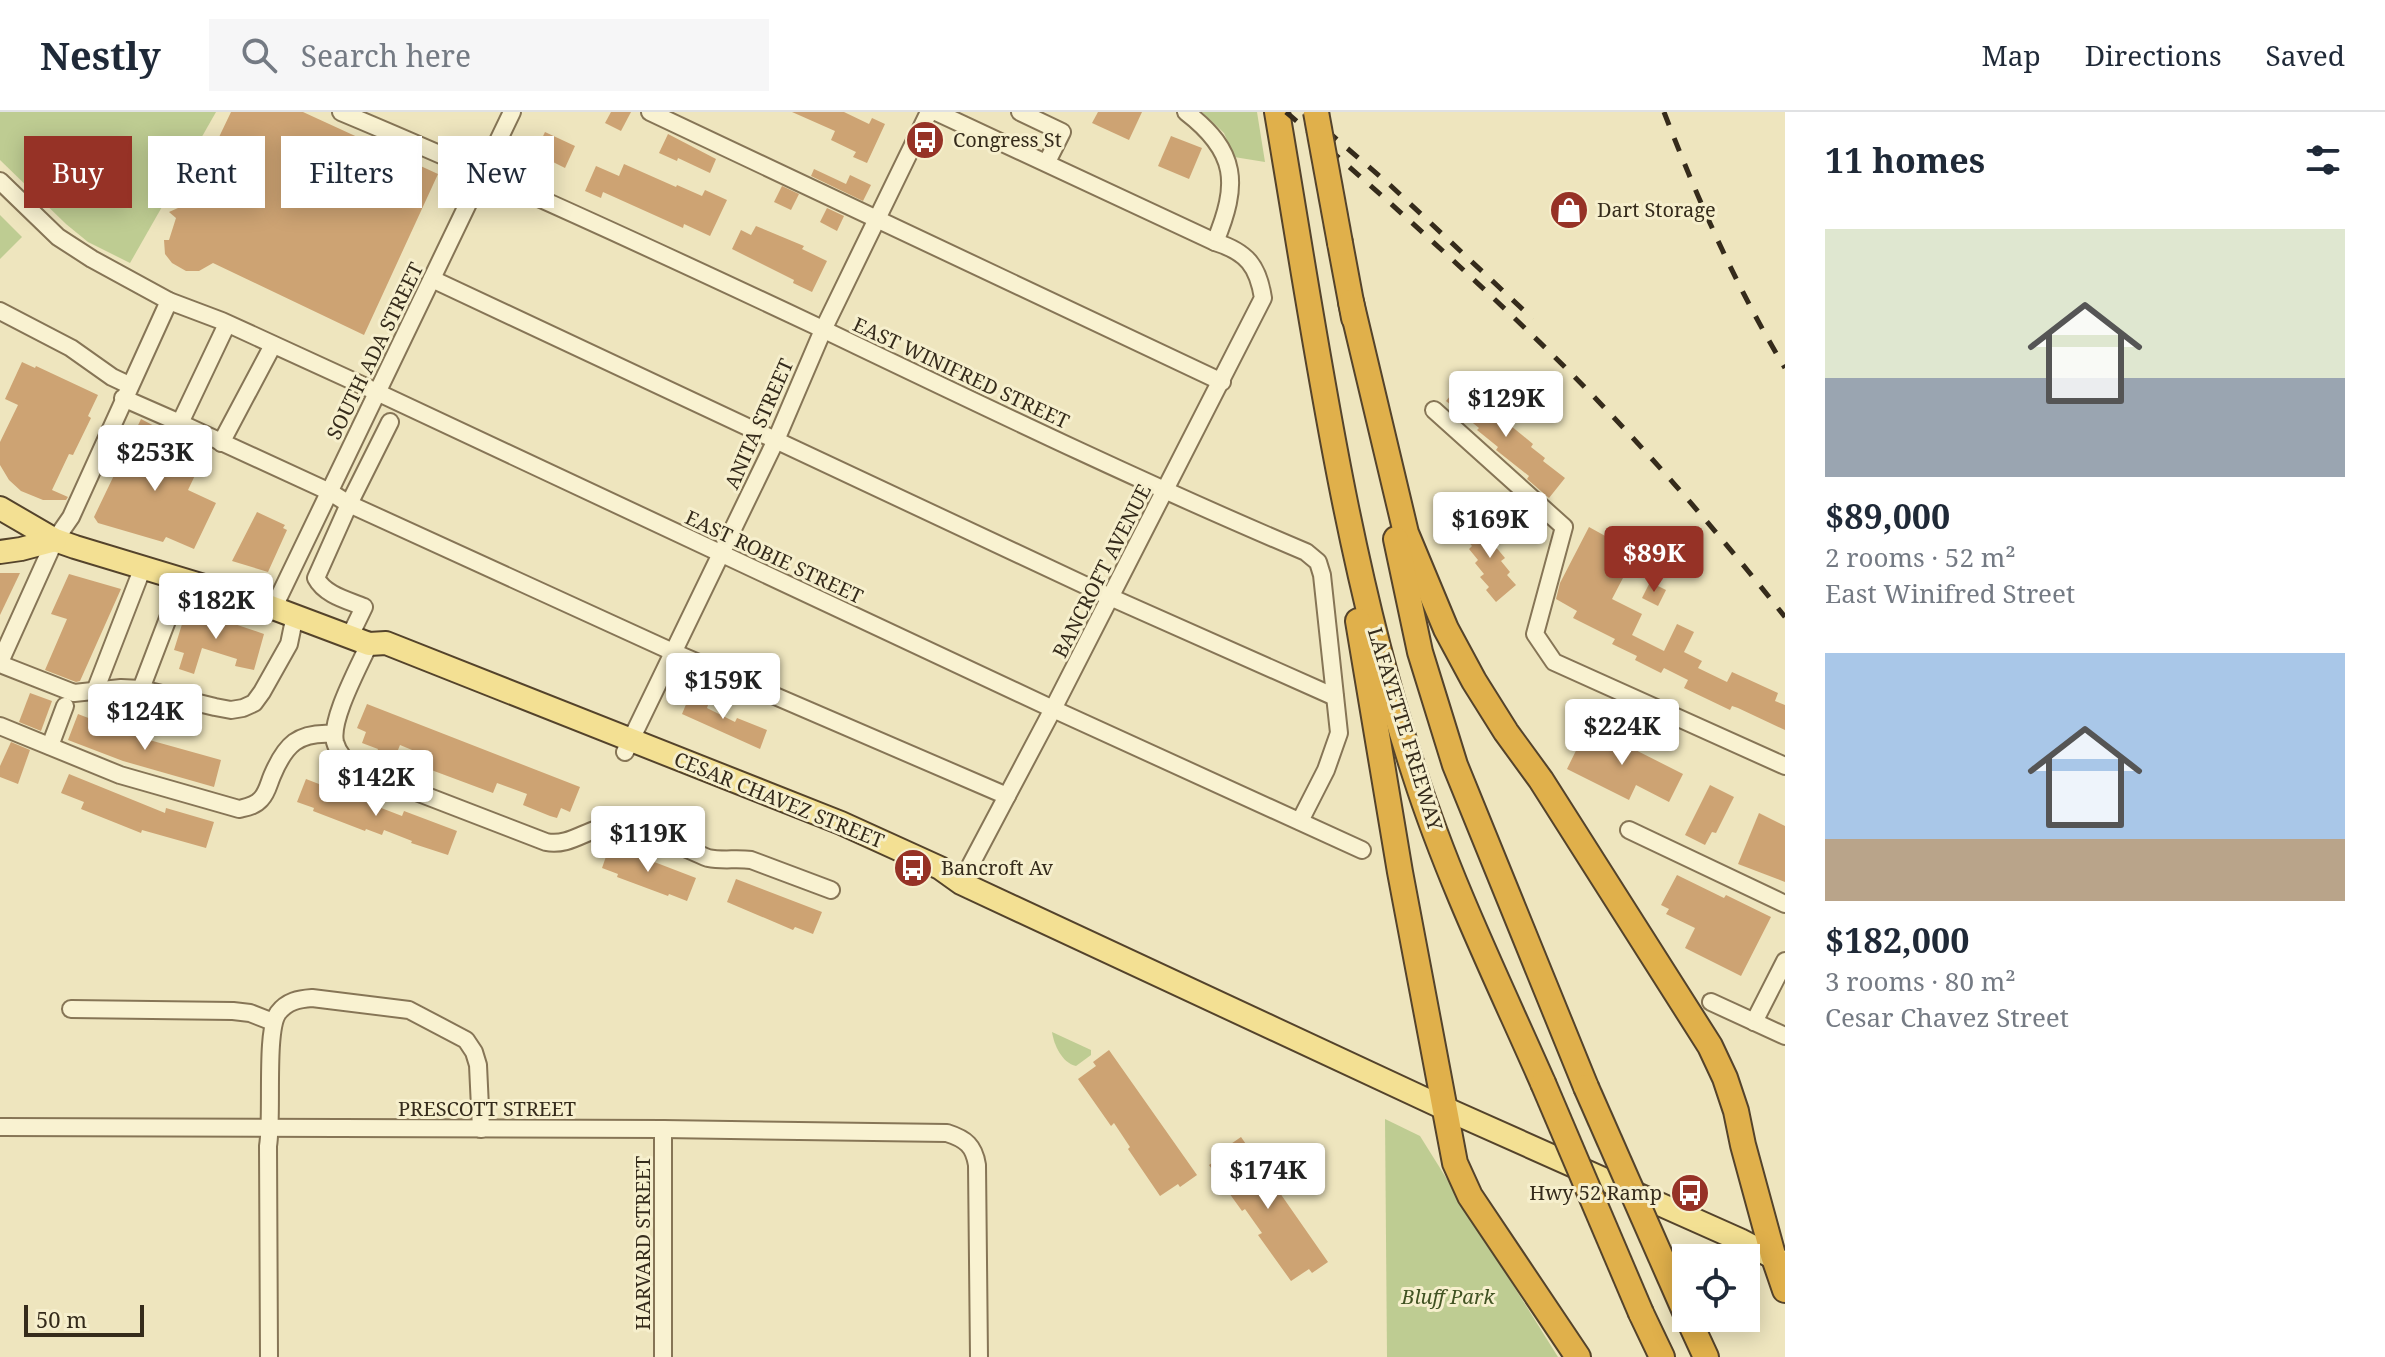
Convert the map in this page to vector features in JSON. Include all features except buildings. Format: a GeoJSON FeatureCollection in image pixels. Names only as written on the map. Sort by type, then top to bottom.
{"type":"FeatureCollection","features":[{"type":"Feature","properties":{"kind":"highway","name":"LAFAYETTE FREEWAY"},"geometry":{"type":"LineString","coordinates":[[1277,112],[1339,479],[1386,673],[1419,788],[1461,897],[1662,1357]]}},
{"type":"Feature","properties":{"kind":"highway","name":"LAFAYETTE FREEWAY"},"geometry":{"type":"LineString","coordinates":[[1316,112],[1404,582],[1432,693],[1478,827],[1586,1087],[1672,1283]]}},
{"type":"Feature","properties":{"kind":"highway"},"geometry":{"type":"LineString","coordinates":[[1351,302],[1406,533],[1421,574],[1474,681],[1541,780],[1710,1046],[1736,1111],[1785,1290]]}},
{"type":"Feature","properties":{"kind":"highway"},"geometry":{"type":"LineString","coordinates":[[1339,479],[1352,583],[1394,841],[1455,1163],[1470,1196],[1578,1357]]}},
{"type":"Feature","properties":{"kind":"highway","name":"LAFAYETTE FREEWAY"},"geometry":{"type":"LineString","coordinates":[[1694,1332],[1706,1357]]}},
{"type":"Feature","properties":{"kind":"main road","name":"CESAR CHAVEZ STREET"},"geometry":{"type":"LineString","coordinates":[[0,508],[55,540],[285,611],[359,641],[386,643],[628,746],[841,823],[940,868],[961,883],[1444,1108],[1779,1259]]}},
{"type":"Feature","properties":{"kind":"main road"},"geometry":{"type":"LineString","coordinates":[[0,552],[55,540]]}},
{"type":"Feature","properties":{"kind":"street","name":"EAST WINIFRED STREET"},"geometry":{"type":"LineString","coordinates":[[341,112],[438,153]]}},
{"type":"Feature","properties":{"kind":"street","name":"SOUTH ADA STREET"},"geometry":{"type":"LineString","coordinates":[[501,136],[512,112]]}},
{"type":"Feature","properties":{"kind":"street"},"geometry":{"type":"LineString","coordinates":[[650,112],[1222,382]]}},
{"type":"Feature","properties":{"kind":"street"},"geometry":{"type":"LineString","coordinates":[[1020,112],[1062,132],[1047,162]]}},
{"type":"Feature","properties":{"kind":"street"},"geometry":{"type":"LineString","coordinates":[[938,113],[1215,242],[1230,200],[1230,179],[1218,140],[1186,112]]}},
{"type":"Feature","properties":{"kind":"street","name":"ANITA STREET"},"geometry":{"type":"LineString","coordinates":[[628,746],[776,440],[823,330],[878,219],[938,113]]}},
{"type":"Feature","properties":{"kind":"street","name":"EAST ROBIE STREET"},"geometry":{"type":"LineString","coordinates":[[0,181],[58,237],[169,301],[376,392],[1362,850]]}},
{"type":"Feature","properties":{"kind":"street","name":"EAST WINIFRED STREET"},"geometry":{"type":"LineString","coordinates":[[554,205],[1165,492],[1306,552],[1318,562],[1322,575],[1339,733],[1326,770],[1300,821]]}},
{"type":"Feature","properties":{"kind":"street","name":"SOUTH ADA STREET"},"geometry":{"type":"LineString","coordinates":[[0,663],[74,693],[141,689],[231,710],[254,703],[289,644],[285,611],[293,569],[467,208]]}},
{"type":"Feature","properties":{"kind":"street","name":"BANCROFT AVENUE"},"geometry":{"type":"LineString","coordinates":[[961,883],[1263,298],[1258,273],[1234,248],[1215,242]]}},
{"type":"Feature","properties":{"kind":"street"},"geometry":{"type":"LineString","coordinates":[[432,279],[1110,597],[1335,697]]}},
{"type":"Feature","properties":{"kind":"street"},"geometry":{"type":"LineString","coordinates":[[0,663],[55,540],[71,517],[169,301]]}},
{"type":"Feature","properties":{"kind":"street"},"geometry":{"type":"LineString","coordinates":[[0,311],[71,348],[112,377],[126,392],[221,443],[673,652],[1007,796]]}},
{"type":"Feature","properties":{"kind":"street"},"geometry":{"type":"LineString","coordinates":[[180,423],[227,324]]}},
{"type":"Feature","properties":{"kind":"street"},"geometry":{"type":"LineString","coordinates":[[221,443],[273,345]]}},
{"type":"Feature","properties":{"kind":"street"},"geometry":{"type":"LineString","coordinates":[[1434,410],[1564,527],[1535,634],[1554,662],[1785,766]]}},
{"type":"Feature","properties":{"kind":"street"},"geometry":{"type":"LineString","coordinates":[[316,578],[390,422]]}},
{"type":"Feature","properties":{"kind":"street"},"geometry":{"type":"LineString","coordinates":[[95,691],[143,567]]}},
{"type":"Feature","properties":{"kind":"street"},"geometry":{"type":"LineString","coordinates":[[293,569],[316,578],[319,585],[337,597],[364,607],[359,641],[334,734],[343,759],[354,768],[546,842],[569,842],[602,828],[625,827],[708,858],[751,860],[831,890]]}},
{"type":"Feature","properties":{"kind":"street"},"geometry":{"type":"LineString","coordinates":[[141,689],[183,579]]}},
{"type":"Feature","properties":{"kind":"street"},"geometry":{"type":"LineString","coordinates":[[50,746],[65,706]]}},
{"type":"Feature","properties":{"kind":"street"},"geometry":{"type":"LineString","coordinates":[[0,726],[120,775],[239,809],[252,806],[263,797],[280,756],[290,744],[305,736],[334,734]]}},
{"type":"Feature","properties":{"kind":"street"},"geometry":{"type":"LineString","coordinates":[[1629,830],[1785,904]]}},
{"type":"Feature","properties":{"kind":"street"},"geometry":{"type":"LineString","coordinates":[[1754,1022],[1785,961]]}},
{"type":"Feature","properties":{"kind":"street"},"geometry":{"type":"LineString","coordinates":[[269,1357],[271,1035],[279,1011],[300,998],[409,1010],[455,1033],[466,1040],[478,1065],[481,1129]]}},
{"type":"Feature","properties":{"kind":"street"},"geometry":{"type":"LineString","coordinates":[[1711,1002],[1785,1036]]}},
{"type":"Feature","properties":{"kind":"street"},"geometry":{"type":"LineString","coordinates":[[71,1009],[233,1011],[250,1013],[273,1022]]}},
{"type":"Feature","properties":{"kind":"street","name":"PRESCOTT STREET"},"geometry":{"type":"LineString","coordinates":[[0,1127],[947,1133],[970,1144],[977,1165],[979,1357]]}},
{"type":"Feature","properties":{"kind":"street","name":"HARVARD STREET"},"geometry":{"type":"LineString","coordinates":[[663,1129],[663,1357]]}},
{"type":"Feature","properties":{"kind":"green space"},"geometry":{"type":"Polygon","coordinates":[[[0,112],[216,112],[202,136],[148,136],[148,208],[161,208],[130,263],[88,242],[50,208],[132,208],[132,136],[24,136],[24,183],[0,160],[0,112]]]}},
{"type":"Feature","properties":{"kind":"green space"},"geometry":{"type":"Polygon","coordinates":[[[1202,112],[1257,112],[1265,162],[1234,157],[1224,133],[1202,112]]]}},
{"type":"Feature","properties":{"kind":"green space"},"geometry":{"type":"Polygon","coordinates":[[[0,215],[22,237],[0,259],[0,215]]]}},
{"type":"Feature","properties":{"kind":"green space"},"geometry":{"type":"Polygon","coordinates":[[[1052,1032],[1091,1050],[1091,1055],[1076,1066],[1071,1064],[1060,1053],[1052,1032]]]}},
{"type":"Feature","properties":{"kind":"green space","name":"Bluff Park"},"geometry":{"type":"Polygon","coordinates":[[[1385,1119],[1420,1136],[1558,1357],[1387,1357],[1385,1119]]]}},
{"type":"Feature","properties":{"kind":"railway"},"geometry":{"type":"LineString","coordinates":[[1286,112],[1379,193],[1563,365],[1662,470],[1785,617]]}},
{"type":"Feature","properties":{"kind":"railway"},"geometry":{"type":"LineString","coordinates":[[1305,112],[1390,185],[1533,319]]}},
{"type":"Feature","properties":{"kind":"railway"},"geometry":{"type":"LineString","coordinates":[[1664,112],[1719,243],[1785,368]]}},
{"type":"Feature","properties":{"kind":"place","name":"Congress St"},"geometry":{"type":"Point","coordinates":[925,140]}},
{"type":"Feature","properties":{"kind":"place","name":"Dart Storage"},"geometry":{"type":"Point","coordinates":[1569,210]}},
{"type":"Feature","properties":{"kind":"place","name":"Bancroft Av"},"geometry":{"type":"Point","coordinates":[913,868]}},
{"type":"Feature","properties":{"kind":"place","name":"Hwy 52 Ramp"},"geometry":{"type":"Point","coordinates":[1690,1193]}}]}
